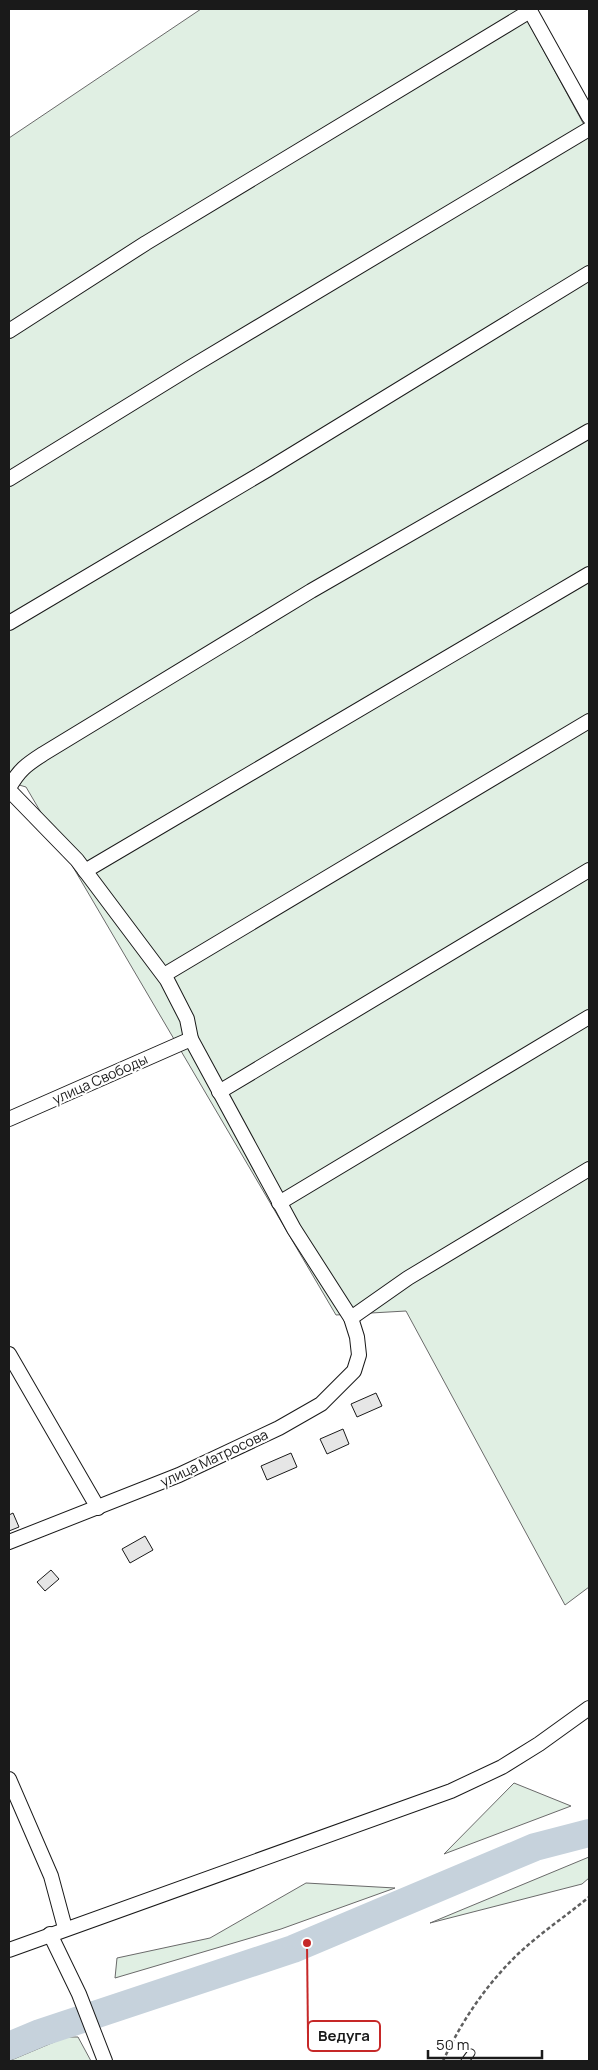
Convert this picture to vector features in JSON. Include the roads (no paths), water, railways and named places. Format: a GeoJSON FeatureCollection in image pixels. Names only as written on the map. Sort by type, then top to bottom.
{"type":"FeatureCollection","features":[{"type":"Feature","properties":{"kind":"street"},"geometry":{"type":"LineString","coordinates":[[9,331],[146,242],[530,10],[589,117]]}},
{"type":"Feature","properties":{"kind":"street"},"geometry":{"type":"LineString","coordinates":[[9,479],[191,367],[589,129]]}},
{"type":"Feature","properties":{"kind":"street"},"geometry":{"type":"LineString","coordinates":[[9,623],[267,470],[589,273]]}},
{"type":"Feature","properties":{"kind":"street"},"geometry":{"type":"LineString","coordinates":[[9,789],[23,767],[43,754],[311,591],[589,431]]}},
{"type":"Feature","properties":{"kind":"street"},"geometry":{"type":"LineString","coordinates":[[85,870],[589,574]]}},
{"type":"Feature","properties":{"kind":"street"},"geometry":{"type":"LineString","coordinates":[[164,975],[589,721]]}},
{"type":"Feature","properties":{"kind":"street","name":"улица Матросова"},"geometry":{"type":"LineString","coordinates":[[9,789],[85,870],[164,975],[187,1019],[191,1040],[279,1203],[294,1230],[351,1318],[357,1337],[359,1355],[354,1371],[321,1404],[279,1428],[187,1471],[9,1542]]}},
{"type":"Feature","properties":{"kind":"street"},"geometry":{"type":"LineString","coordinates":[[219,1092],[589,870]]}},
{"type":"Feature","properties":{"kind":"street"},"geometry":{"type":"LineString","coordinates":[[279,1203],[589,1017]]}},
{"type":"Feature","properties":{"kind":"street","name":"улица Свободы"},"geometry":{"type":"LineString","coordinates":[[9,1119],[191,1040]]}},
{"type":"Feature","properties":{"kind":"street"},"geometry":{"type":"LineString","coordinates":[[351,1318],[408,1278],[589,1169]]}},
{"type":"Feature","properties":{"kind":"street"},"geometry":{"type":"LineString","coordinates":[[9,1354],[98,1508]]}},
{"type":"Feature","properties":{"kind":"street"},"geometry":{"type":"LineString","coordinates":[[9,1950],[65,1928],[451,1791],[502,1767],[539,1744],[589,1708]]}},
{"type":"Feature","properties":{"kind":"street"},"geometry":{"type":"LineString","coordinates":[[9,1778],[51,1876],[65,1928]]}},
{"type":"Feature","properties":{"kind":"street"},"geometry":{"type":"LineString","coordinates":[[50,1934],[79,1994],[105,2061]]}},
{"type":"Feature","properties":{"kind":"lane"},"geometry":{"type":"LineString","coordinates":[[465,2061],[471,2053]]}},
{"type":"Feature","properties":{"kind":"waterway"},"geometry":{"type":"LineString","coordinates":[[9,2046],[40,2033],[293,1949],[535,1847],[589,1833]]}},
{"type":"Feature","properties":{"kind":"place","name":"Ведуга"},"geometry":{"type":"Point","coordinates":[307,1943]}}]}
